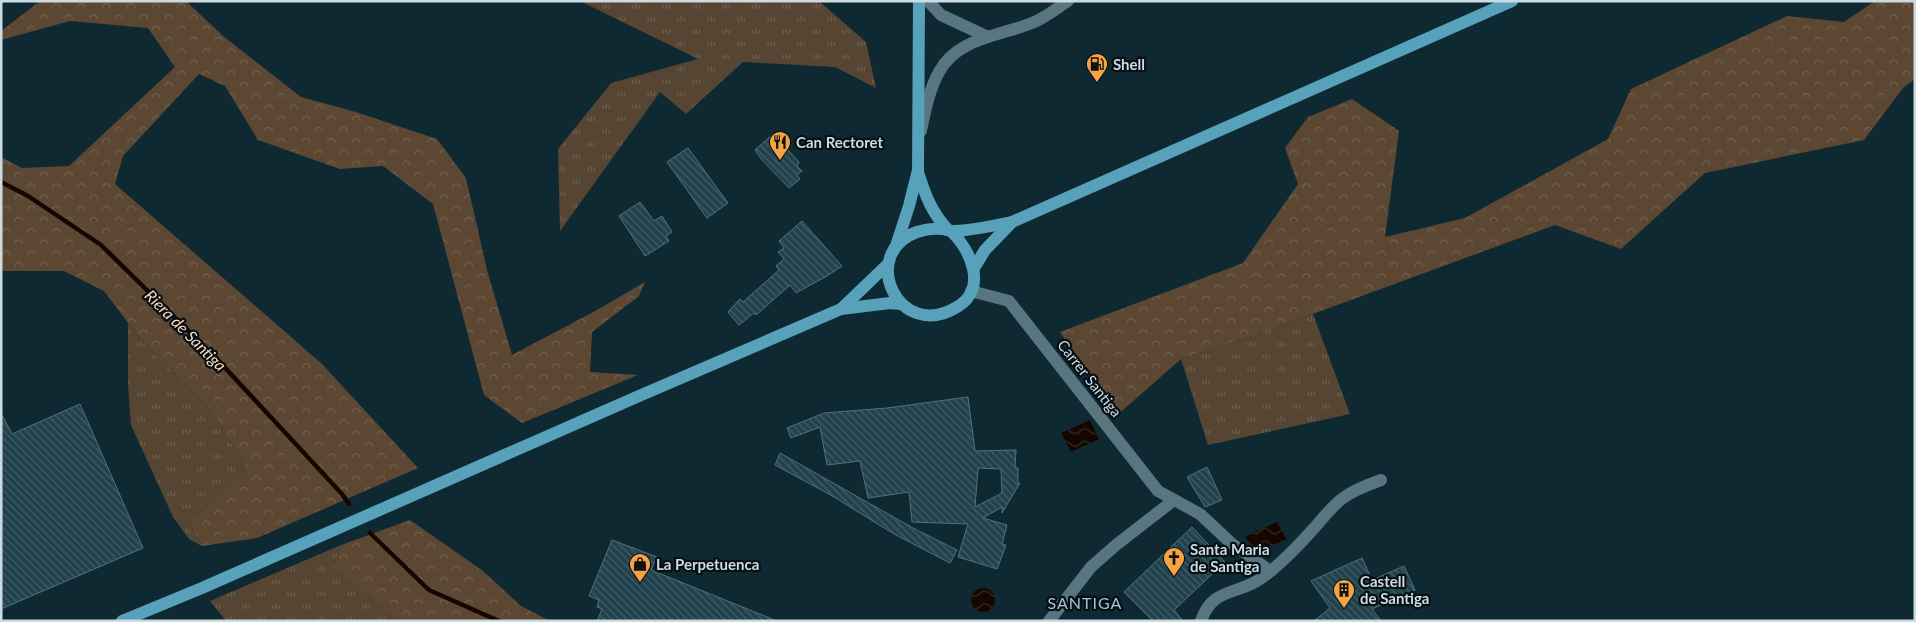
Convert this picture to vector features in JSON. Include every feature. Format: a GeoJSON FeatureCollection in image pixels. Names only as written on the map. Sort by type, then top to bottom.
{"type":"FeatureCollection","features":[{"type":"Feature","properties":{"kind":"main road"},"geometry":{"type":"LineString","coordinates":[[841,309],[888,264],[909,206],[918,170],[919,1]]}},
{"type":"Feature","properties":{"kind":"main road"},"geometry":{"type":"LineString","coordinates":[[896,246],[916,233],[928,230],[950,231],[1012,222],[1512,1]]}},
{"type":"Feature","properties":{"kind":"main road"},"geometry":{"type":"LineString","coordinates":[[918,170],[924,193],[931,208],[938,220],[962,242],[974,268]]}},
{"type":"Feature","properties":{"kind":"main road"},"geometry":{"type":"LineString","coordinates":[[888,264],[891,287],[901,304],[914,313],[932,316],[946,314],[961,305],[971,291],[974,268],[985,250],[1012,222]]}},
{"type":"Feature","properties":{"kind":"main road"},"geometry":{"type":"LineString","coordinates":[[122,621],[202,588],[647,392],[841,309],[890,303],[901,304]]}},
{"type":"Feature","properties":{"kind":"street"},"geometry":{"type":"LineString","coordinates":[[928,1],[941,15],[986,36]]}},
{"type":"Feature","properties":{"kind":"street"},"geometry":{"type":"LineString","coordinates":[[918,144],[928,99],[940,70],[954,54],[986,36],[1033,23],[1068,1]]}},
{"type":"Feature","properties":{"kind":"street","name":"Carrer Santiga"},"geometry":{"type":"LineString","coordinates":[[971,291],[1009,301],[1158,491],[1200,514],[1232,543],[1270,571]]}},
{"type":"Feature","properties":{"kind":"street"},"geometry":{"type":"LineString","coordinates":[[1201,621],[1209,604],[1222,594],[1246,586],[1270,571],[1342,499],[1380,480]]}},
{"type":"Feature","properties":{"kind":"street"},"geometry":{"type":"LineString","coordinates":[[1049,621],[1091,567],[1174,500]]}},
{"type":"Feature","properties":{"kind":"green space"},"geometry":{"type":"Polygon","coordinates":[[[40,1],[186,1],[223,36],[301,97],[356,112],[437,139],[466,178],[487,270],[512,355],[645,282],[639,296],[592,332],[590,372],[638,375],[522,423],[484,395],[433,204],[383,166],[340,169],[258,140],[225,86],[199,74],[123,156],[115,184],[322,364],[418,468],[257,538],[202,546],[189,522],[247,469],[213,413],[139,337],[104,291],[64,271],[1,271],[1,157],[22,168],[69,166],[175,67],[148,28],[70,21],[1,40],[1,31],[40,1]]]}},
{"type":"Feature","properties":{"kind":"green space"},"geometry":{"type":"Polygon","coordinates":[[[580,1],[819,1],[866,42],[876,88],[835,67],[743,62],[686,114],[660,92],[560,231],[558,149],[611,83],[698,59],[580,1]]]}},
{"type":"Feature","properties":{"kind":"green space"},"geometry":{"type":"Polygon","coordinates":[[[1875,1],[1915,1],[1915,79],[1903,88],[1864,140],[1705,173],[1621,249],[1555,225],[1261,333],[1181,359],[1115,417],[1060,332],[1243,263],[1298,184],[1285,148],[1308,117],[1352,99],[1399,131],[1385,237],[1465,218],[1608,139],[1631,89],[1787,16],[1844,22],[1875,1]]]}},
{"type":"Feature","properties":{"kind":"green space"},"geometry":{"type":"Polygon","coordinates":[[[1313,314],[1350,414],[1208,445],[1181,359],[1313,314]]]}},
{"type":"Feature","properties":{"kind":"green space"},"geometry":{"type":"Polygon","coordinates":[[[128,323],[139,337],[213,413],[247,469],[189,522],[202,546],[189,539],[173,517],[131,425],[128,385],[128,323]]]}},
{"type":"Feature","properties":{"kind":"green space"},"geometry":{"type":"Polygon","coordinates":[[[410,520],[483,571],[521,606],[550,621],[401,621],[392,616],[333,567],[341,545],[410,520]]]}},
{"type":"Feature","properties":{"kind":"green space"},"geometry":{"type":"Polygon","coordinates":[[[341,545],[333,567],[392,616],[401,621],[226,621],[210,601],[341,545]]]}},
{"type":"Feature","properties":{"kind":"water"},"geometry":{"type":"Polygon","coordinates":[[[1090,420],[1099,439],[1071,452],[1061,433],[1090,420]]]}},
{"type":"Feature","properties":{"kind":"water"},"geometry":{"type":"Polygon","coordinates":[[[1277,522],[1287,540],[1255,551],[1245,537],[1277,522]]]}},
{"type":"Feature","properties":{"kind":"water"},"geometry":{"type":"Polygon","coordinates":[[[983,588],[988,589],[994,595],[994,605],[988,611],[983,612],[978,611],[972,605],[971,600],[972,595],[978,589],[983,588]]]}},
{"type":"Feature","properties":{"kind":"building","name":"Can Rectoret"},"geometry":{"type":"Polygon","coordinates":[[[773,134],[799,162],[797,166],[802,171],[797,175],[800,179],[789,188],[755,150],[773,134]]]}},
{"type":"Feature","properties":{"kind":"building"},"geometry":{"type":"Polygon","coordinates":[[[688,148],[728,203],[707,218],[667,162],[688,148]]]}},
{"type":"Feature","properties":{"kind":"building"},"geometry":{"type":"Polygon","coordinates":[[[640,202],[654,221],[662,216],[672,232],[666,236],[669,241],[645,256],[619,216],[640,202]]]}},
{"type":"Feature","properties":{"kind":"building"},"geometry":{"type":"Polygon","coordinates":[[[802,221],[842,266],[796,293],[790,285],[756,315],[754,313],[739,325],[728,312],[740,299],[743,302],[779,270],[776,266],[784,259],[778,252],[784,248],[779,241],[802,221]]]}},
{"type":"Feature","properties":{"kind":"building"},"geometry":{"type":"Polygon","coordinates":[[[968,397],[975,451],[1016,450],[1015,468],[1018,468],[1018,484],[1020,483],[1002,513],[1002,507],[983,518],[1007,525],[1002,544],[1006,545],[997,569],[958,557],[968,524],[912,522],[909,492],[868,498],[860,461],[827,465],[820,427],[791,438],[787,428],[824,413],[887,408],[968,397]],[[978,468],[975,507],[1002,493],[1001,469],[978,468]]]}},
{"type":"Feature","properties":{"kind":"building"},"geometry":{"type":"Polygon","coordinates":[[[80,404],[143,548],[1,609],[1,413],[12,434],[80,404]]]}},
{"type":"Feature","properties":{"kind":"building"},"geometry":{"type":"Polygon","coordinates":[[[780,453],[913,528],[957,550],[950,563],[894,534],[829,494],[775,465],[780,453]]]}},
{"type":"Feature","properties":{"kind":"building"},"geometry":{"type":"Polygon","coordinates":[[[1207,467],[1222,500],[1205,507],[1187,477],[1207,467]]]}},
{"type":"Feature","properties":{"kind":"building","name":"Santa Maria de Santiga"},"geometry":{"type":"Polygon","coordinates":[[[1192,527],[1225,562],[1174,610],[1183,621],[1153,621],[1124,592],[1192,527]]]}},
{"type":"Feature","properties":{"kind":"building","name":"La Perpetuenca"},"geometry":{"type":"Polygon","coordinates":[[[612,540],[657,557],[651,570],[777,621],[597,621],[602,609],[597,607],[599,600],[589,596],[612,540]]]}},
{"type":"Feature","properties":{"kind":"building"},"geometry":{"type":"Polygon","coordinates":[[[1362,558],[1372,580],[1404,566],[1415,590],[1372,609],[1381,621],[1314,621],[1330,608],[1311,581],[1362,558]]]}},
{"type":"Feature","properties":{"kind":"waterway","name":"Riera de Santiga"},"geometry":{"type":"LineString","coordinates":[[1,182],[28,196],[101,245],[216,358],[342,494],[349,504]]}},
{"type":"Feature","properties":{"kind":"waterway","name":"Riera de Santiga"},"geometry":{"type":"LineString","coordinates":[[370,533],[429,590],[499,621]]}},
{"type":"Feature","properties":{"kind":"place","name":"Shell"},"geometry":{"type":"Point","coordinates":[1097,83]}},
{"type":"Feature","properties":{"kind":"place","name":"Can Rectoret"},"geometry":{"type":"Point","coordinates":[780,161]}},
{"type":"Feature","properties":{"kind":"place","name":"Santa Maria de Santiga"},"geometry":{"type":"Point","coordinates":[1174,577]}},
{"type":"Feature","properties":{"kind":"place","name":"La Perpetuenca"},"geometry":{"type":"Point","coordinates":[640,583]}},
{"type":"Feature","properties":{"kind":"place","name":"Castell de Santiga"},"geometry":{"type":"Point","coordinates":[1344,609]}},
{"type":"Feature","properties":{"kind":"district","name":"SANTIGA"},"geometry":{"type":"Point","coordinates":[1085,602]}}]}
